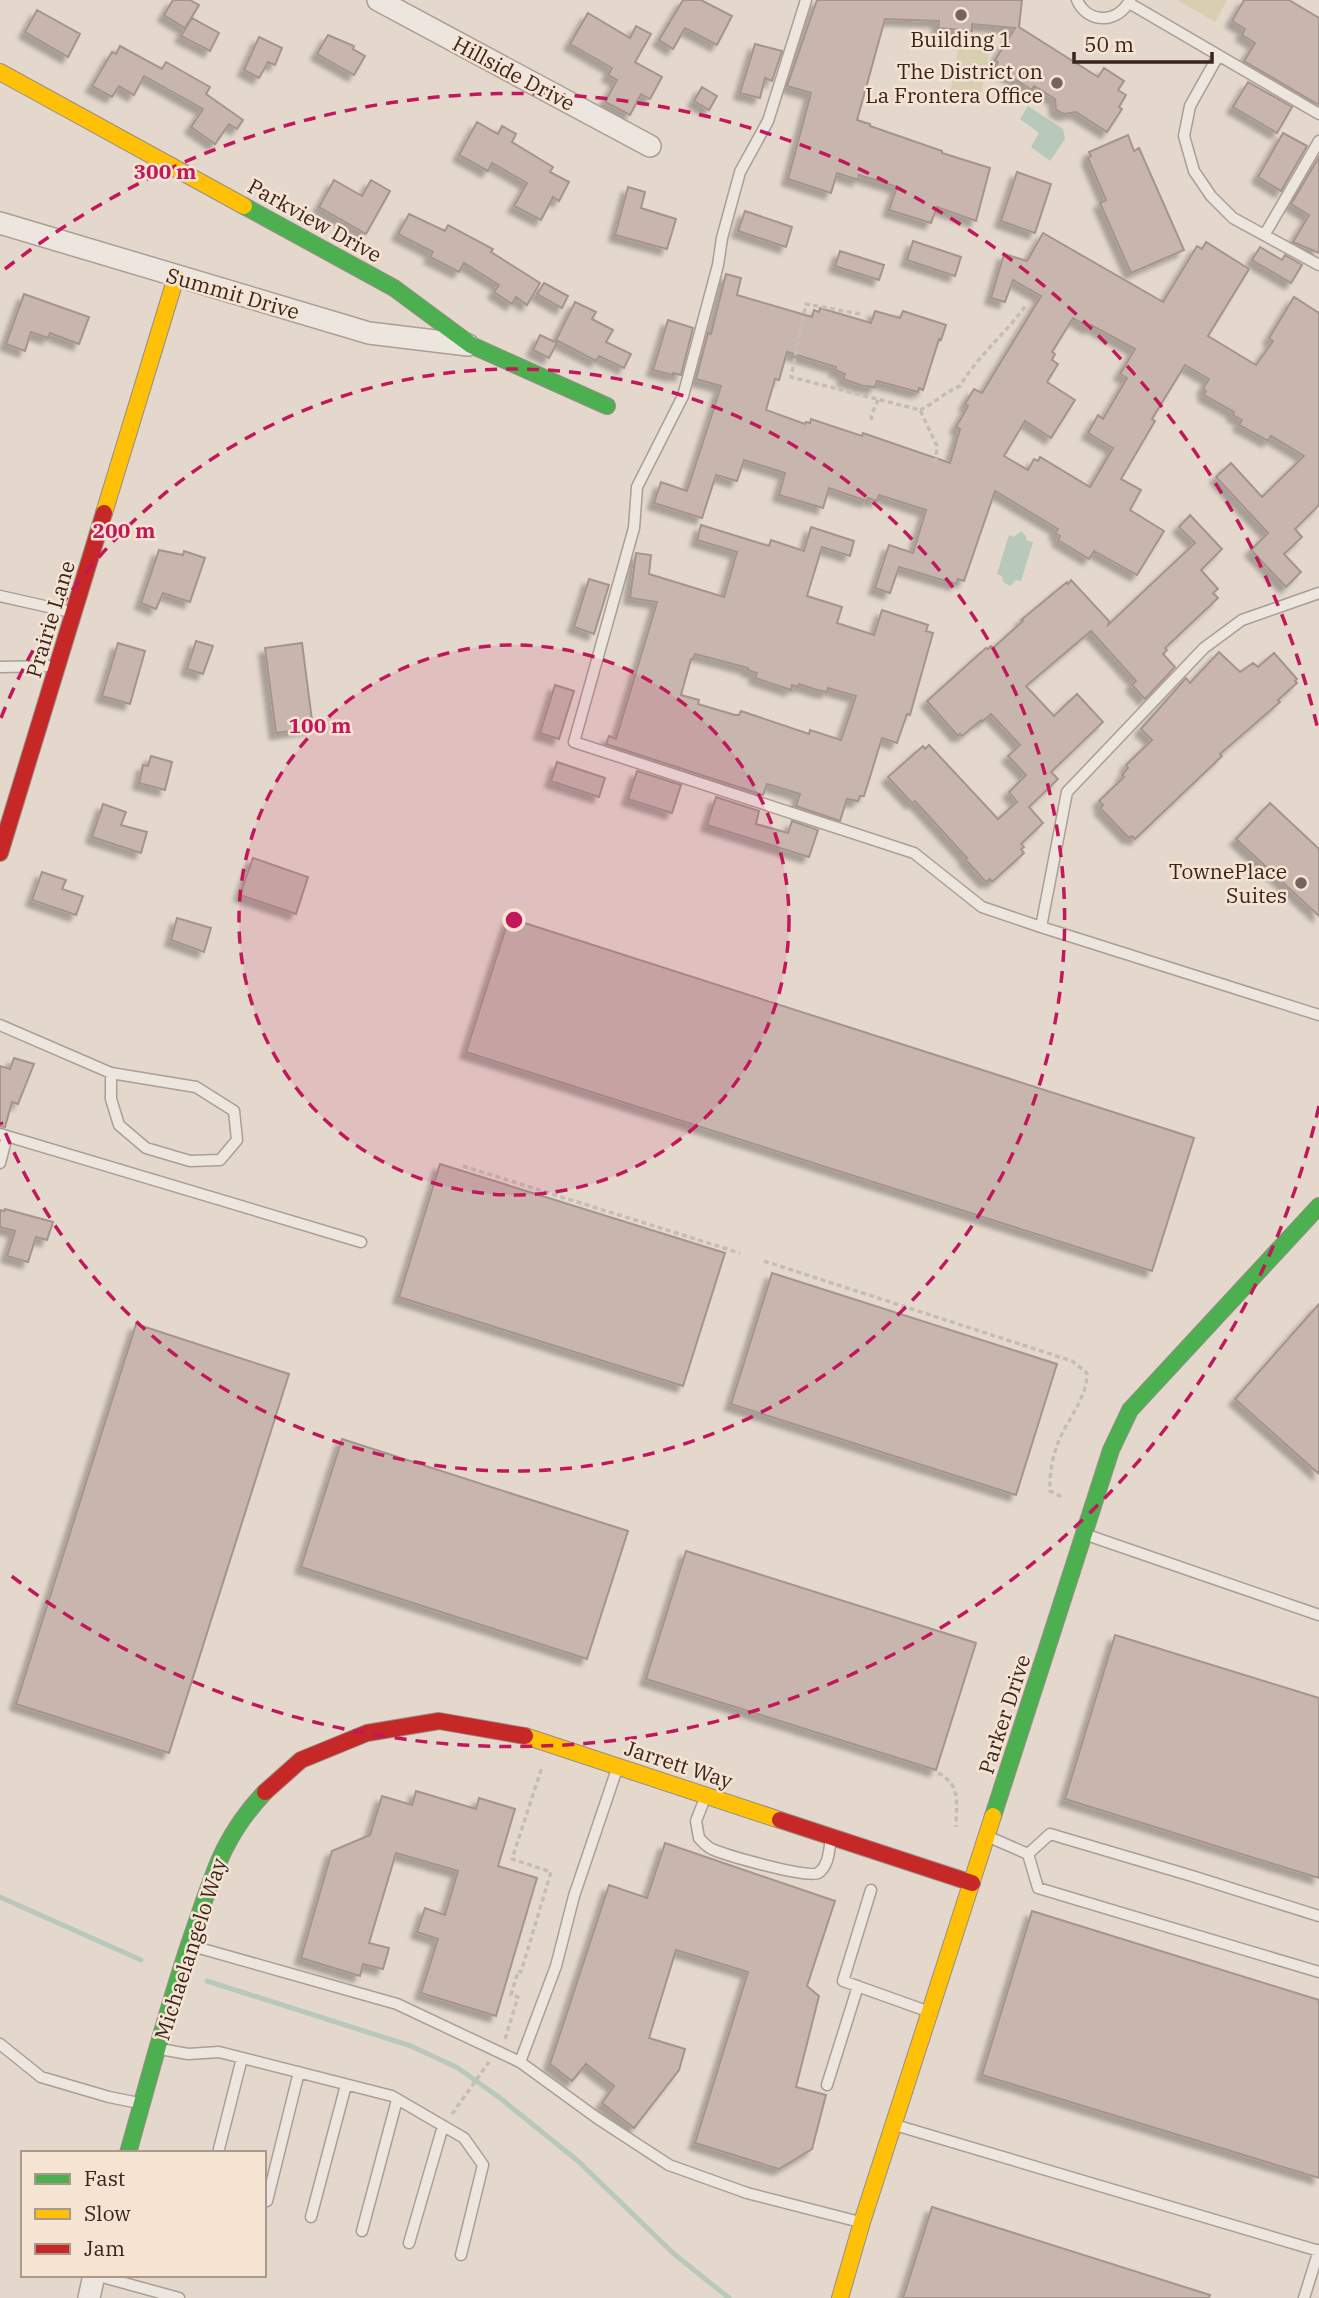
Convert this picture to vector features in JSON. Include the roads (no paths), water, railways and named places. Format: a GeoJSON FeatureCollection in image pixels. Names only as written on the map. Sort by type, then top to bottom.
{"type":"FeatureCollection","features":[{"type":"Feature","properties":{"kind":"street","name":"Hillside Drive"},"geometry":{"type":"LineString","coordinates":[[378,0],[650,146]]}},
{"type":"Feature","properties":{"kind":"street","name":"Parkview Drive"},"geometry":{"type":"LineString","coordinates":[[0,72],[394,288],[471,345],[607,406]]}},
{"type":"Feature","properties":{"kind":"street","name":"Summit Drive"},"geometry":{"type":"LineString","coordinates":[[0,223],[369,333],[471,345]]}},
{"type":"Feature","properties":{"kind":"street","name":"Prairie Lane"},"geometry":{"type":"LineString","coordinates":[[0,853],[176,277]]}},
{"type":"Feature","properties":{"kind":"street","name":"Parker Drive"},"geometry":{"type":"LineString","coordinates":[[840,2298],[862,2222],[1111,1450],[1130,1410],[1319,1208]]}},
{"type":"Feature","properties":{"kind":"street","name":"Jarrett Way"},"geometry":{"type":"LineString","coordinates":[[367,1732],[439,1721],[520,1734],[972,1883]]}},
{"type":"Feature","properties":{"kind":"street","name":"Michaelangelo Way"},"geometry":{"type":"LineString","coordinates":[[129,2151],[188,1945],[222,1850],[245,1814],[274,1783],[302,1760],[367,1732]]}},
{"type":"Feature","properties":{"kind":"street"},"geometry":{"type":"LineString","coordinates":[[89,2298],[94,2277]]}},
{"type":"Feature","properties":{"kind":"lane"},"geometry":{"type":"LineString","coordinates":[[806,0],[768,121],[740,172],[683,396],[637,487],[634,528],[574,742],[914,853],[982,907],[1319,1015]]}},
{"type":"Feature","properties":{"kind":"lane"},"geometry":{"type":"LineString","coordinates":[[1077,0],[1086,13],[1105,19],[1115,17],[1129,2],[1319,114]]}},
{"type":"Feature","properties":{"kind":"lane"},"geometry":{"type":"LineString","coordinates":[[1218,56],[1190,106],[1184,136],[1194,172],[1211,196],[1233,218],[1265,233],[1319,265]]}},
{"type":"Feature","properties":{"kind":"lane"},"geometry":{"type":"LineString","coordinates":[[1265,233],[1319,141]]}},
{"type":"Feature","properties":{"kind":"lane"},"geometry":{"type":"LineString","coordinates":[[0,585],[5,597],[74,613]]}},
{"type":"Feature","properties":{"kind":"lane"},"geometry":{"type":"LineString","coordinates":[[1041,927],[1067,792],[1204,648],[1242,620],[1319,593]]}},
{"type":"Feature","properties":{"kind":"lane"},"geometry":{"type":"LineString","coordinates":[[0,667],[57,666]]}},
{"type":"Feature","properties":{"kind":"lane"},"geometry":{"type":"LineString","coordinates":[[0,1024],[111,1073],[196,1087],[234,1111],[237,1140],[220,1160],[190,1161],[146,1148],[120,1125],[111,1098],[111,1073]]}},
{"type":"Feature","properties":{"kind":"lane"},"geometry":{"type":"LineString","coordinates":[[0,1163],[4,1135],[361,1242]]}},
{"type":"Feature","properties":{"kind":"lane"},"geometry":{"type":"LineString","coordinates":[[1084,1534],[1319,1615]]}},
{"type":"Feature","properties":{"kind":"lane"},"geometry":{"type":"LineString","coordinates":[[520,2062],[556,1966],[575,1896],[618,1767]]}},
{"type":"Feature","properties":{"kind":"lane"},"geometry":{"type":"LineString","coordinates":[[705,1795],[696,1821],[699,1839],[711,1849],[791,1872],[812,1875],[821,1871],[826,1864],[831,1837]]}},
{"type":"Feature","properties":{"kind":"lane"},"geometry":{"type":"LineString","coordinates":[[1028,1854],[1049,1834],[1192,1875],[1319,1916]]}},
{"type":"Feature","properties":{"kind":"lane"},"geometry":{"type":"LineString","coordinates":[[987,1836],[1028,1854],[1038,1888],[1319,1972]]}},
{"type":"Feature","properties":{"kind":"lane"},"geometry":{"type":"LineString","coordinates":[[871,1889],[843,1981],[930,2012]]}},
{"type":"Feature","properties":{"kind":"lane"},"geometry":{"type":"LineString","coordinates":[[188,1945],[397,2004],[520,2062],[597,2118],[669,2165],[747,2193],[862,2222]]}},
{"type":"Feature","properties":{"kind":"lane"},"geometry":{"type":"LineString","coordinates":[[827,2085],[858,1986]]}},
{"type":"Feature","properties":{"kind":"lane"},"geometry":{"type":"LineString","coordinates":[[0,2044],[41,2077],[142,2104]]}},
{"type":"Feature","properties":{"kind":"lane"},"geometry":{"type":"LineString","coordinates":[[158,2048],[188,2054],[219,2052],[346,2085],[397,2100],[464,2138],[482,2165],[461,2255]]}},
{"type":"Feature","properties":{"kind":"lane"},"geometry":{"type":"LineString","coordinates":[[219,2151],[242,2058]]}},
{"type":"Feature","properties":{"kind":"lane"},"geometry":{"type":"LineString","coordinates":[[267,2201],[299,2072]]}},
{"type":"Feature","properties":{"kind":"lane"},"geometry":{"type":"LineString","coordinates":[[312,2217],[346,2085]]}},
{"type":"Feature","properties":{"kind":"lane"},"geometry":{"type":"LineString","coordinates":[[362,2231],[397,2100]]}},
{"type":"Feature","properties":{"kind":"lane"},"geometry":{"type":"LineString","coordinates":[[894,2124],[1319,2250],[1304,2298]]}},
{"type":"Feature","properties":{"kind":"lane"},"geometry":{"type":"LineString","coordinates":[[409,2243],[443,2126]]}},
{"type":"Feature","properties":{"kind":"lane"},"geometry":{"type":"LineString","coordinates":[[102,2277],[178,2298]]}},
{"type":"Feature","properties":{"kind":"waterway"},"geometry":{"type":"LineString","coordinates":[[0,1897],[141,1960]]}},
{"type":"Feature","properties":{"kind":"waterway"},"geometry":{"type":"LineString","coordinates":[[207,1981],[411,2046],[458,2068],[578,2161],[674,2254],[729,2298]]}},
{"type":"Feature","properties":{"kind":"place","name":"Building 1"},"geometry":{"type":"Point","coordinates":[961,15]}},
{"type":"Feature","properties":{"kind":"place","name":"The District on La Frontera Office"},"geometry":{"type":"Point","coordinates":[1057,83]}},
{"type":"Feature","properties":{"kind":"place","name":"TownePlace Suites"},"geometry":{"type":"Point","coordinates":[1301,883]}}]}
